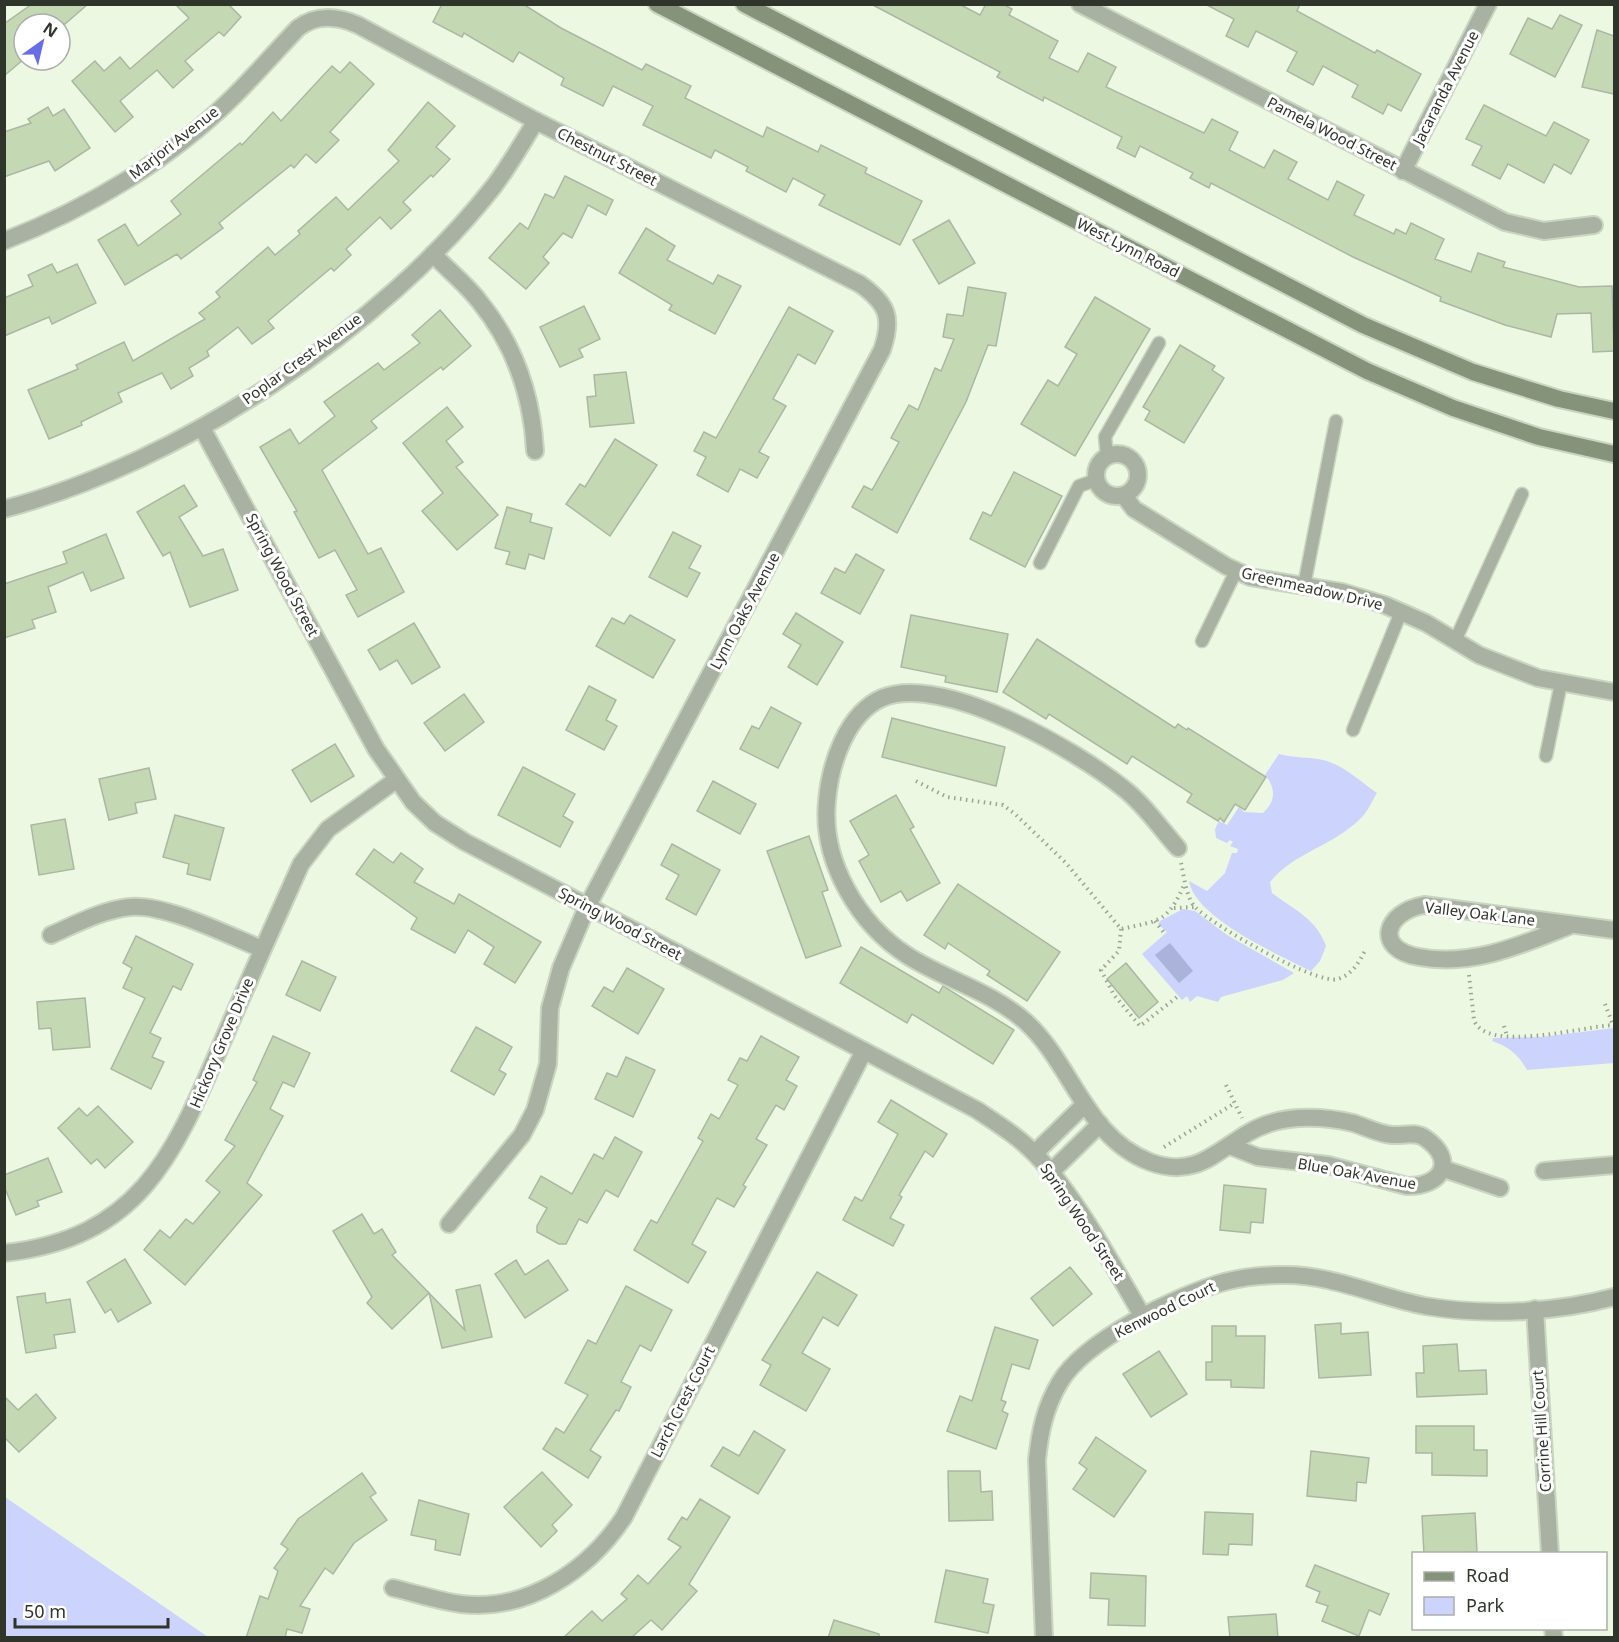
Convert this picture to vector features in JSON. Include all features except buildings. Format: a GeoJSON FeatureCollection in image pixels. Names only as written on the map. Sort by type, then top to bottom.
{"type":"FeatureCollection","features":[{"type":"Feature","properties":{"kind":"main road","name":"West Lynn Road"},"geometry":{"type":"LineString","coordinates":[[657,4],[1367,371],[1463,412],[1539,437],[1614,454]]}},
{"type":"Feature","properties":{"kind":"main road"},"geometry":{"type":"LineString","coordinates":[[744,4],[1382,333],[1473,372],[1559,399],[1614,411]]}},
{"type":"Feature","properties":{"kind":"street","name":"Pamela Wood Street"},"geometry":{"type":"LineString","coordinates":[[1080,4],[1505,222],[1544,231],[1594,225]]}},
{"type":"Feature","properties":{"kind":"street","name":"Jacaranda Avenue"},"geometry":{"type":"LineString","coordinates":[[1403,171],[1488,4]]}},
{"type":"Feature","properties":{"kind":"street","name":"Chestnut Street"},"geometry":{"type":"LineString","coordinates":[[322,17],[346,20],[358,25],[536,121],[860,284],[874,294],[885,310]]}},
{"type":"Feature","properties":{"kind":"street","name":"Marjori Avenue"},"geometry":{"type":"LineString","coordinates":[[4,241],[88,203],[158,159],[234,96],[298,27],[309,20],[322,17]]}},
{"type":"Feature","properties":{"kind":"street","name":"Poplar Crest Avenue"},"geometry":{"type":"LineString","coordinates":[[4,509],[93,479],[202,428],[272,384],[328,343],[433,254],[492,188],[536,121]]}},
{"type":"Feature","properties":{"kind":"street"},"geometry":{"type":"LineString","coordinates":[[433,254],[479,301],[504,338],[524,378],[533,418],[535,451]]}},
{"type":"Feature","properties":{"kind":"street","name":"Lynn Oaks Avenue"},"geometry":{"type":"LineString","coordinates":[[449,1224],[522,1135],[535,1110],[548,1064],[550,1008],[558,978],[587,907],[882,350],[888,327],[885,310]]}},
{"type":"Feature","properties":{"kind":"street","name":"Spring Wood Street"},"geometry":{"type":"LineString","coordinates":[[202,428],[376,749],[413,802],[435,823],[465,842],[587,907],[977,1110],[1012,1133],[1051,1172],[1143,1317]]}},
{"type":"Feature","properties":{"kind":"street"},"geometry":{"type":"LineString","coordinates":[[1096,480],[1097,466],[1107,456],[1121,454],[1133,461],[1137,467],[1138,481],[1135,487],[1124,496]]}},
{"type":"Feature","properties":{"kind":"street","name":"Greenmeadow Drive"},"geometry":{"type":"LineString","coordinates":[[1096,480],[1103,492],[1117,497],[1124,496],[1134,509],[1236,571],[1250,577],[1342,592],[1401,612],[1479,655],[1538,678],[1614,692]]}},
{"type":"Feature","properties":{"kind":"street"},"geometry":{"type":"LineString","coordinates":[[1178,848],[1125,789],[1095,768],[1043,735],[998,713],[947,698],[893,695],[880,699],[854,722],[836,758],[827,800],[826,826],[832,853],[852,900],[868,921],[909,957],[994,999],[1025,1021],[1047,1044],[1084,1105],[1114,1140],[1131,1152],[1167,1167],[1189,1167],[1212,1159],[1249,1132],[1274,1122],[1322,1118],[1354,1124],[1387,1135],[1420,1135],[1437,1149],[1443,1159],[1444,1169],[1500,1188]]}},
{"type":"Feature","properties":{"kind":"street","name":"Hickory Grove Drive"},"geometry":{"type":"LineString","coordinates":[[4,1253],[30,1250],[87,1232],[119,1211],[153,1178],[190,1117],[301,864],[313,845],[328,829],[396,780]]}},
{"type":"Feature","properties":{"kind":"street","name":"Valley Oak Lane"},"geometry":{"type":"LineString","coordinates":[[1569,926],[1516,948],[1468,959],[1443,960],[1402,953],[1389,941],[1389,929],[1395,917],[1410,908],[1424,905],[1569,926],[1614,930]]}},
{"type":"Feature","properties":{"kind":"street"},"geometry":{"type":"LineString","coordinates":[[51,935],[92,917],[132,906],[194,921],[262,949]]}},
{"type":"Feature","properties":{"kind":"street","name":"Larch Crest Court"},"geometry":{"type":"LineString","coordinates":[[393,1588],[462,1604],[498,1603],[526,1598],[573,1571],[610,1539],[624,1517],[864,1052]]}},
{"type":"Feature","properties":{"kind":"street"},"geometry":{"type":"LineString","coordinates":[[1035,1154],[1084,1105]]}},
{"type":"Feature","properties":{"kind":"street"},"geometry":{"type":"LineString","coordinates":[[1051,1172],[1100,1124]]}},
{"type":"Feature","properties":{"kind":"street","name":"Blue Oak Avenue"},"geometry":{"type":"LineString","coordinates":[[1230,1146],[1258,1157],[1328,1165],[1407,1186],[1420,1186],[1441,1175],[1444,1169]]}},
{"type":"Feature","properties":{"kind":"street"},"geometry":{"type":"LineString","coordinates":[[1544,1171],[1614,1165]]}},
{"type":"Feature","properties":{"kind":"street","name":"Kenwood Court"},"geometry":{"type":"LineString","coordinates":[[1044,1638],[1037,1460],[1040,1431],[1047,1405],[1068,1370],[1088,1351],[1143,1317],[1226,1281],[1286,1274],[1313,1278],[1425,1306],[1478,1311],[1534,1309],[1614,1297]]}},
{"type":"Feature","properties":{"kind":"street","name":"Corrine Hill Court"},"geometry":{"type":"LineString","coordinates":[[1534,1309],[1550,1552]]}},
{"type":"Feature","properties":{"kind":"lane"},"geometry":{"type":"LineString","coordinates":[[1107,456],[1105,437],[1159,343]]}},
{"type":"Feature","properties":{"kind":"lane"},"geometry":{"type":"LineString","coordinates":[[1304,586],[1336,421]]}},
{"type":"Feature","properties":{"kind":"lane"},"geometry":{"type":"LineString","coordinates":[[1040,563],[1079,486],[1096,480]]}},
{"type":"Feature","properties":{"kind":"lane"},"geometry":{"type":"LineString","coordinates":[[1455,640],[1522,494]]}},
{"type":"Feature","properties":{"kind":"lane"},"geometry":{"type":"LineString","coordinates":[[1202,641],[1236,571]]}},
{"type":"Feature","properties":{"kind":"lane"},"geometry":{"type":"LineString","coordinates":[[1353,730],[1401,612]]}},
{"type":"Feature","properties":{"kind":"lane"},"geometry":{"type":"LineString","coordinates":[[1546,756],[1562,682]]}},
{"type":"Feature","properties":{"kind":"path"},"geometry":{"type":"LineString","coordinates":[[916,782],[947,798],[1003,805],[1066,862],[1120,929],[1119,951],[1101,970],[1114,995],[1140,1026],[1177,997]]}},
{"type":"Feature","properties":{"kind":"path"},"geometry":{"type":"LineString","coordinates":[[1178,848],[1185,883],[1195,907],[1278,961],[1316,977],[1337,979],[1356,968],[1366,949]]}},
{"type":"Feature","properties":{"kind":"path"},"geometry":{"type":"LineString","coordinates":[[1120,929],[1155,921],[1168,914],[1185,883]]}},
{"type":"Feature","properties":{"kind":"path"},"geometry":{"type":"LineString","coordinates":[[1173,908],[1195,907]]}},
{"type":"Feature","properties":{"kind":"path"},"geometry":{"type":"LineString","coordinates":[[1155,921],[1165,934]]}},
{"type":"Feature","properties":{"kind":"path"},"geometry":{"type":"LineString","coordinates":[[1468,959],[1476,1026],[1484,1033],[1530,1036],[1614,1025],[1605,1004]]}},
{"type":"Feature","properties":{"kind":"path"},"geometry":{"type":"LineString","coordinates":[[1504,1026],[1507,1036]]}},
{"type":"Feature","properties":{"kind":"path"},"geometry":{"type":"LineString","coordinates":[[1226,1085],[1249,1132]]}},
{"type":"Feature","properties":{"kind":"path"},"geometry":{"type":"LineString","coordinates":[[1160,1149],[1235,1103]]}},
{"type":"Feature","properties":{"kind":"green space"},"geometry":{"type":"Polygon","coordinates":[[[1279,754],[1330,762],[1344,769],[1377,793],[1364,815],[1352,827],[1291,863],[1270,882],[1272,893],[1304,915],[1322,936],[1326,946],[1320,961],[1311,971],[1240,934],[1222,922],[1195,895],[1189,881],[1207,891],[1225,873],[1232,853],[1237,853],[1238,849],[1230,846],[1233,842],[1230,840],[1227,843],[1216,838],[1215,829],[1219,821],[1227,825],[1239,807],[1244,812],[1263,813],[1270,804],[1273,794],[1265,775],[1279,754]]]}},
{"type":"Feature","properties":{"kind":"green space"},"geometry":{"type":"Polygon","coordinates":[[[1183,909],[1195,911],[1227,935],[1294,973],[1283,980],[1221,997],[1218,1002],[1197,996],[1190,1002],[1187,996],[1182,1000],[1142,954],[1167,932],[1158,924],[1160,921],[1183,909]]]}},
{"type":"Feature","properties":{"kind":"green space"},"geometry":{"type":"Polygon","coordinates":[[[1614,1028],[1614,1063],[1527,1070],[1512,1052],[1492,1041],[1493,1038],[1541,1037],[1614,1028]]]}},
{"type":"Feature","properties":{"kind":"green space"},"geometry":{"type":"Polygon","coordinates":[[[5,1497],[208,1637],[5,1637],[5,1497]]]}},
{"type":"Feature","properties":{"kind":"shaded area"},"geometry":{"type":"Polygon","coordinates":[[[1170,943],[1193,971],[1179,983],[1155,955],[1170,943]]]}}]}
